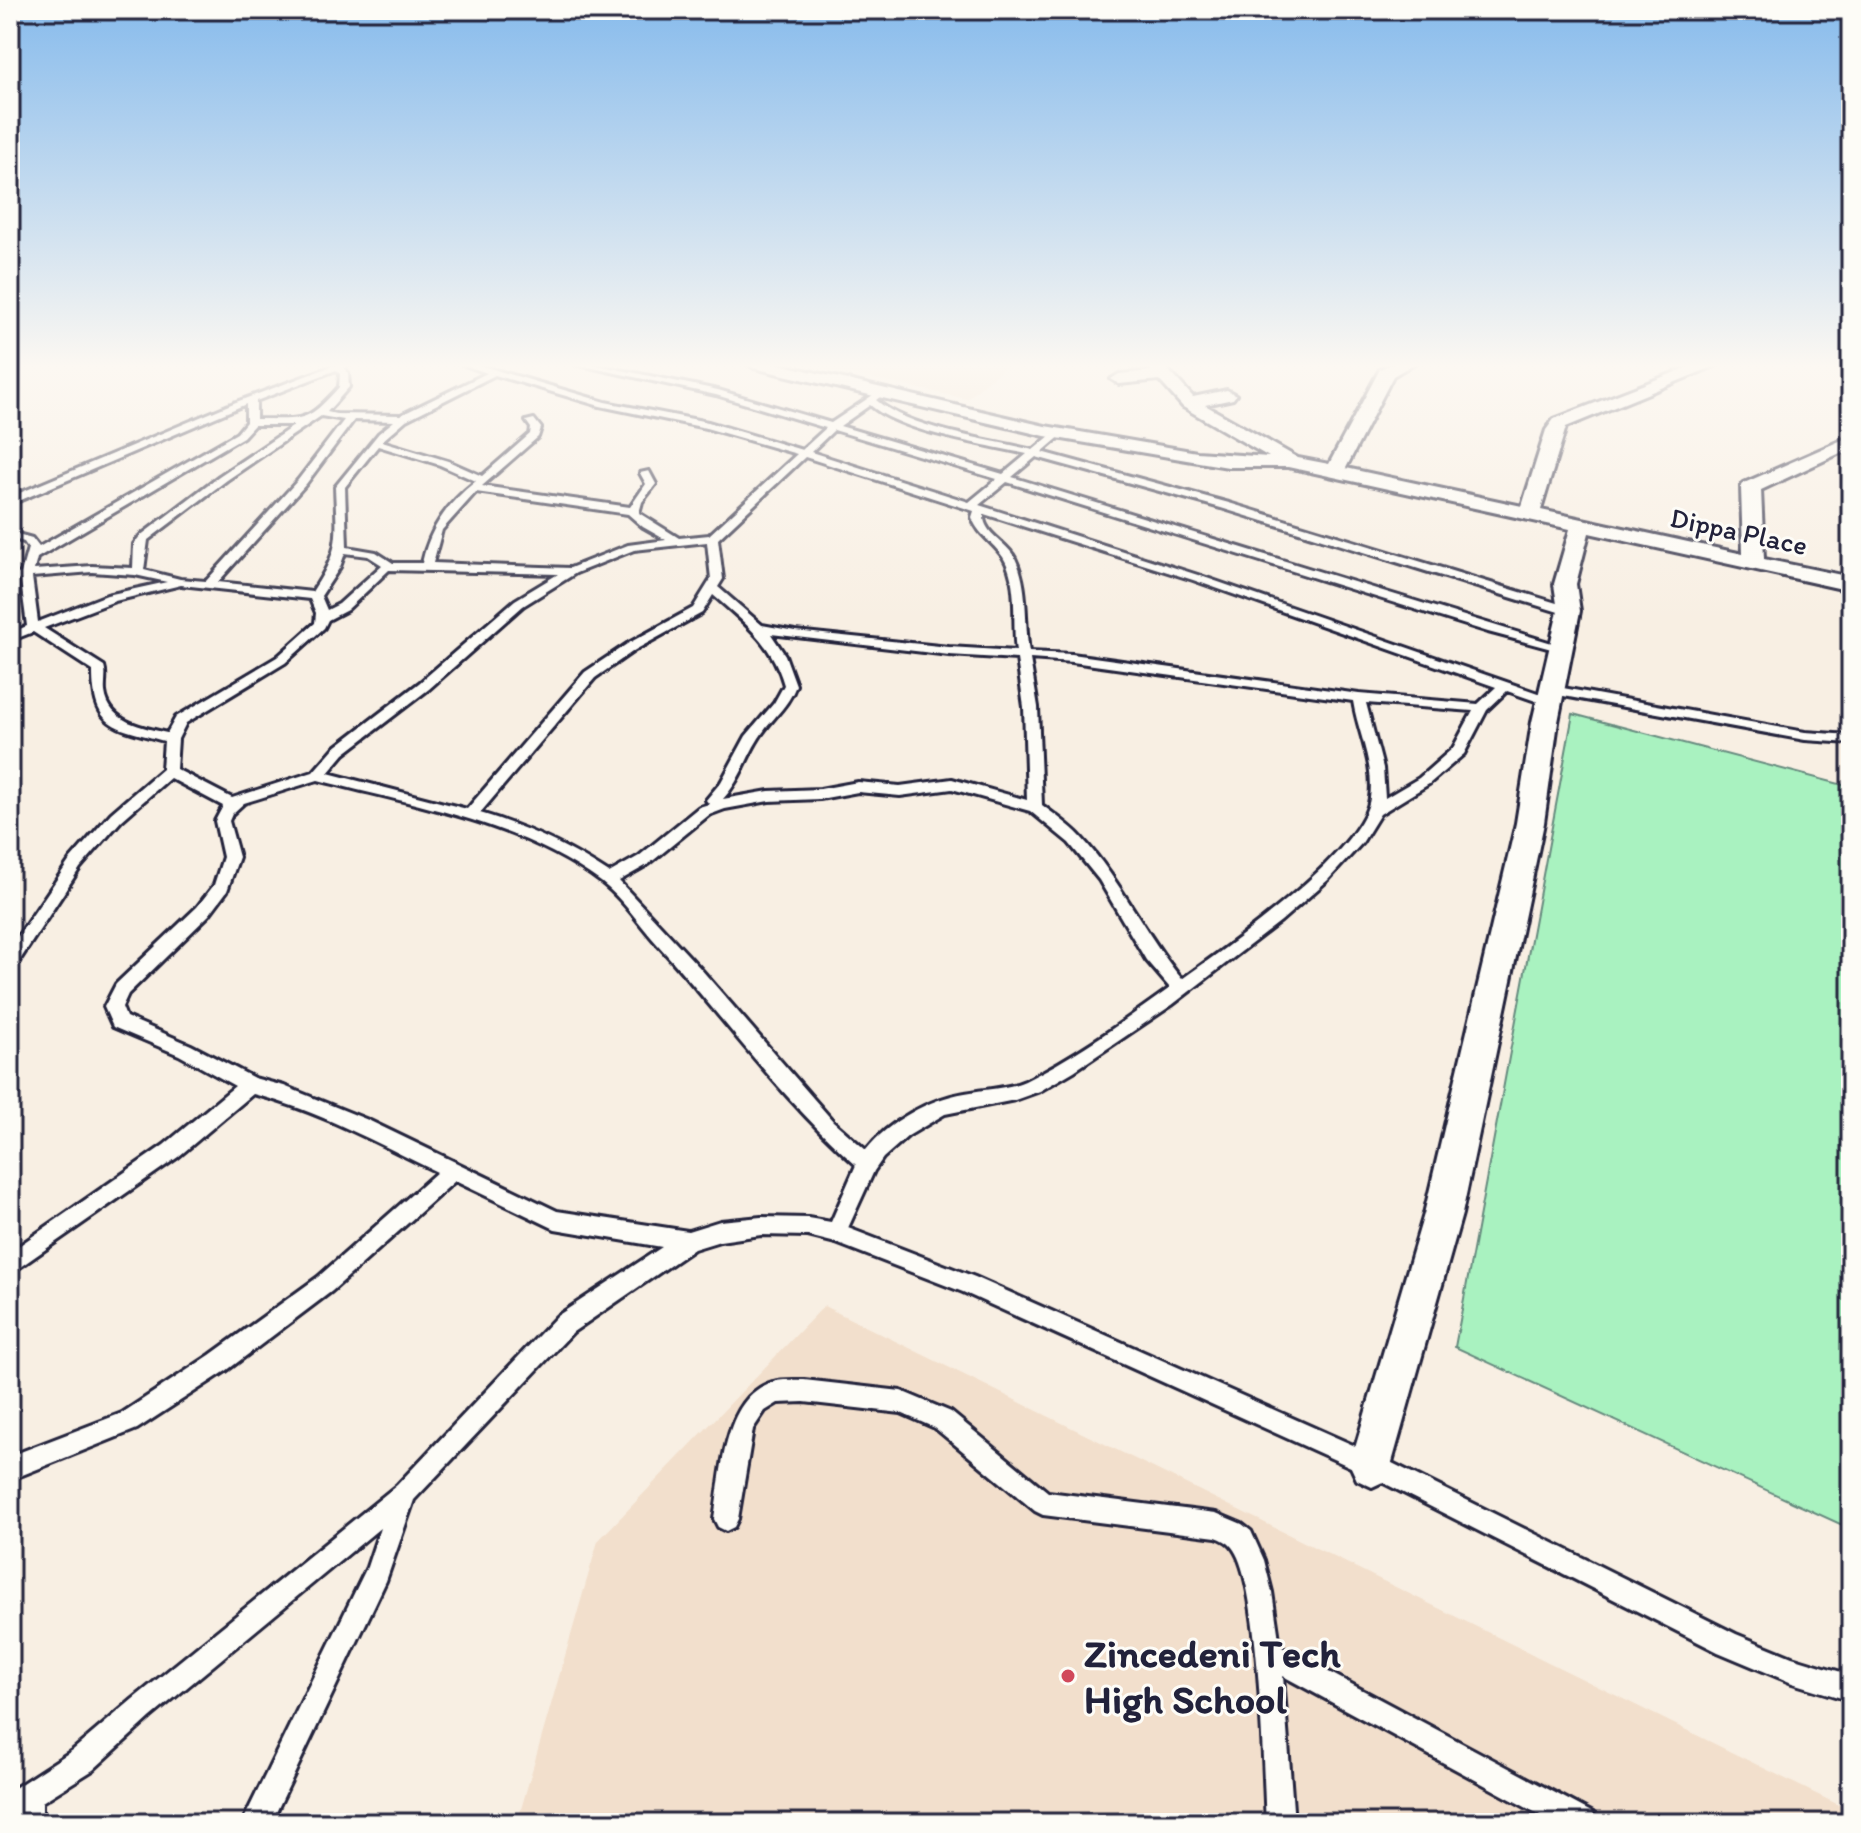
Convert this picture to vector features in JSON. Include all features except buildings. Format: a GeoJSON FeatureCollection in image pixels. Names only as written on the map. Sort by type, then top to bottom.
{"type":"FeatureCollection","features":[{"type":"Feature","properties":{"kind":"street"},"geometry":{"type":"LineString","coordinates":[[1158,449],[1243,463],[1288,461]]}},
{"type":"Feature","properties":{"kind":"street"},"geometry":{"type":"LineString","coordinates":[[1267,449],[1288,461]]}},
{"type":"Feature","properties":{"kind":"street"},"geometry":{"type":"LineString","coordinates":[[1334,472],[1346,449]]}},
{"type":"Feature","properties":{"kind":"street"},"geometry":{"type":"LineString","coordinates":[[1530,514],[1549,449]]}},
{"type":"Feature","properties":{"kind":"street"},"geometry":{"type":"LineString","coordinates":[[1754,563],[1751,487],[1835,449]]}},
{"type":"Feature","properties":{"kind":"street","name":"Dippa Place"},"geometry":{"type":"LineString","coordinates":[[1288,461],[1851,584]]}},
{"type":"Feature","properties":{"kind":"street"},"geometry":{"type":"LineString","coordinates":[[1372,1465],[1443,1214],[1530,823],[1559,647],[1569,611],[1564,591],[1581,525]]}},
{"type":"Feature","properties":{"kind":"lane"},"geometry":{"type":"LineString","coordinates":[[10,501],[135,449]]}},
{"type":"Feature","properties":{"kind":"lane"},"geometry":{"type":"LineString","coordinates":[[34,555],[219,449]]}},
{"type":"Feature","properties":{"kind":"lane"},"geometry":{"type":"LineString","coordinates":[[138,572],[140,544],[144,538],[267,449]]}},
{"type":"Feature","properties":{"kind":"lane"},"geometry":{"type":"LineString","coordinates":[[209,585],[302,482],[327,449]]}},
{"type":"Feature","properties":{"kind":"lane"},"geometry":{"type":"LineString","coordinates":[[315,596],[334,567],[343,538],[340,487],[371,449]]}},
{"type":"Feature","properties":{"kind":"lane"},"geometry":{"type":"LineString","coordinates":[[397,449],[444,463],[477,484],[632,511],[640,521],[677,542]]}},
{"type":"Feature","properties":{"kind":"lane"},"geometry":{"type":"LineString","coordinates":[[427,566],[437,529],[477,484],[521,449]]}},
{"type":"Feature","properties":{"kind":"lane"},"geometry":{"type":"LineString","coordinates":[[788,449],[1197,578],[1505,686],[1805,736],[1851,739]]}},
{"type":"Feature","properties":{"kind":"lane"},"geometry":{"type":"LineString","coordinates":[[688,1241],[555,1220],[361,1126],[278,1092],[250,1085],[185,1050],[119,1022],[113,1013],[122,989],[203,911],[221,887],[231,857],[222,821],[232,805],[318,775],[339,751],[424,686],[503,616],[572,571],[632,547],[712,538],[748,508],[808,449]]}},
{"type":"Feature","properties":{"kind":"lane"},"geometry":{"type":"LineString","coordinates":[[905,449],[1559,647]]}},
{"type":"Feature","properties":{"kind":"lane"},"geometry":{"type":"LineString","coordinates":[[1016,449],[1569,611]]}},
{"type":"Feature","properties":{"kind":"lane"},"geometry":{"type":"LineString","coordinates":[[975,508],[1002,477],[1040,449]]}},
{"type":"Feature","properties":{"kind":"lane"},"geometry":{"type":"LineString","coordinates":[[632,511],[651,484],[645,473]]}},
{"type":"Feature","properties":{"kind":"lane"},"geometry":{"type":"LineString","coordinates":[[975,508],[980,526],[1009,557],[1015,570],[1031,707],[1035,807]]}},
{"type":"Feature","properties":{"kind":"lane"},"geometry":{"type":"LineString","coordinates":[[10,535],[32,543],[34,555],[26,575],[18,631]]}},
{"type":"Feature","properties":{"kind":"lane"},"geometry":{"type":"LineString","coordinates":[[470,815],[590,675],[631,647],[694,614],[713,589],[717,575],[712,538]]}},
{"type":"Feature","properties":{"kind":"lane"},"geometry":{"type":"LineString","coordinates":[[338,550],[369,553],[387,561],[387,567]]}},
{"type":"Feature","properties":{"kind":"lane"},"geometry":{"type":"LineString","coordinates":[[10,961],[75,864],[116,817],[169,771],[171,739],[176,725],[190,712],[281,660],[313,633],[324,617],[343,607],[387,567],[572,571]]}},
{"type":"Feature","properties":{"kind":"lane"},"geometry":{"type":"LineString","coordinates":[[10,579],[26,575],[112,570],[138,572],[181,582],[315,596]]}},
{"type":"Feature","properties":{"kind":"lane"},"geometry":{"type":"LineString","coordinates":[[18,631],[111,598],[181,582]]}},
{"type":"Feature","properties":{"kind":"lane"},"geometry":{"type":"LineString","coordinates":[[713,589],[762,629],[780,656],[789,681],[784,699],[754,735],[724,789],[713,800]]}},
{"type":"Feature","properties":{"kind":"lane"},"geometry":{"type":"LineString","coordinates":[[315,596],[324,617]]}},
{"type":"Feature","properties":{"kind":"lane"},"geometry":{"type":"LineString","coordinates":[[762,629],[795,635],[1148,667],[1246,684],[1359,698],[1481,708]]}},
{"type":"Feature","properties":{"kind":"lane"},"geometry":{"type":"LineString","coordinates":[[18,631],[58,645],[99,669],[101,704],[113,720],[126,727],[171,739]]}},
{"type":"Feature","properties":{"kind":"lane"},"geometry":{"type":"LineString","coordinates":[[1375,810],[1424,781],[1459,751],[1481,708],[1505,686]]}},
{"type":"Feature","properties":{"kind":"lane"},"geometry":{"type":"LineString","coordinates":[[836,1233],[869,1164],[884,1143],[910,1125],[957,1102],[998,1098],[1034,1086],[1180,989],[1264,925],[1341,858],[1363,834],[1375,810],[1378,792],[1375,760],[1362,725],[1359,698]]}},
{"type":"Feature","properties":{"kind":"lane"},"geometry":{"type":"LineString","coordinates":[[169,771],[232,805]]}},
{"type":"Feature","properties":{"kind":"lane"},"geometry":{"type":"LineString","coordinates":[[318,775],[518,830],[570,855],[609,880],[694,973],[826,1127],[869,1164]]}},
{"type":"Feature","properties":{"kind":"lane"},"geometry":{"type":"LineString","coordinates":[[609,880],[644,860],[704,811],[738,800],[820,794],[858,787],[900,791],[952,784],[1035,807],[1086,850],[1152,955],[1180,989]]}},
{"type":"Feature","properties":{"kind":"lane"},"geometry":{"type":"LineString","coordinates":[[10,1264],[171,1151],[250,1085]]}},
{"type":"Feature","properties":{"kind":"lane"},"geometry":{"type":"LineString","coordinates":[[10,1468],[129,1421],[218,1363],[325,1284],[451,1172]]}},
{"type":"Feature","properties":{"kind":"lane"},"geometry":{"type":"LineString","coordinates":[[22,1809],[405,1493],[565,1324],[688,1241],[720,1231],[761,1226],[808,1227],[836,1233],[968,1284],[1372,1465],[1727,1643],[1792,1670],[1851,1688]]}},
{"type":"Feature","properties":{"kind":"lane"},"geometry":{"type":"LineString","coordinates":[[726,1519],[742,1425],[757,1403],[775,1392],[804,1391],[901,1402],[943,1420],[1043,1503],[1216,1525],[1231,1531],[1241,1538],[1257,1574],[1267,1653],[1280,1823]]}},
{"type":"Feature","properties":{"kind":"lane"},"geometry":{"type":"LineString","coordinates":[[256,1823],[377,1572],[405,1493]]}},
{"type":"Feature","properties":{"kind":"lane"},"geometry":{"type":"LineString","coordinates":[[1267,1653],[1583,1823]]}},
{"type":"Feature","properties":{"kind":"shaded area","name":"Zincedeni Tech High School"},"geometry":{"type":"Polygon","coordinates":[[[824,1306],[1851,1811],[1851,1823],[517,1823],[598,1541],[824,1306]]]}},
{"type":"Feature","properties":{"kind":"green space"},"geometry":{"type":"Polygon","coordinates":[[[1573,714],[1851,787],[1851,1529],[1455,1347],[1573,714]]]}},
{"type":"Feature","properties":{"kind":"place","name":"Zincedeni Tech High School"},"geometry":{"type":"Point","coordinates":[1068,1676]}}]}
